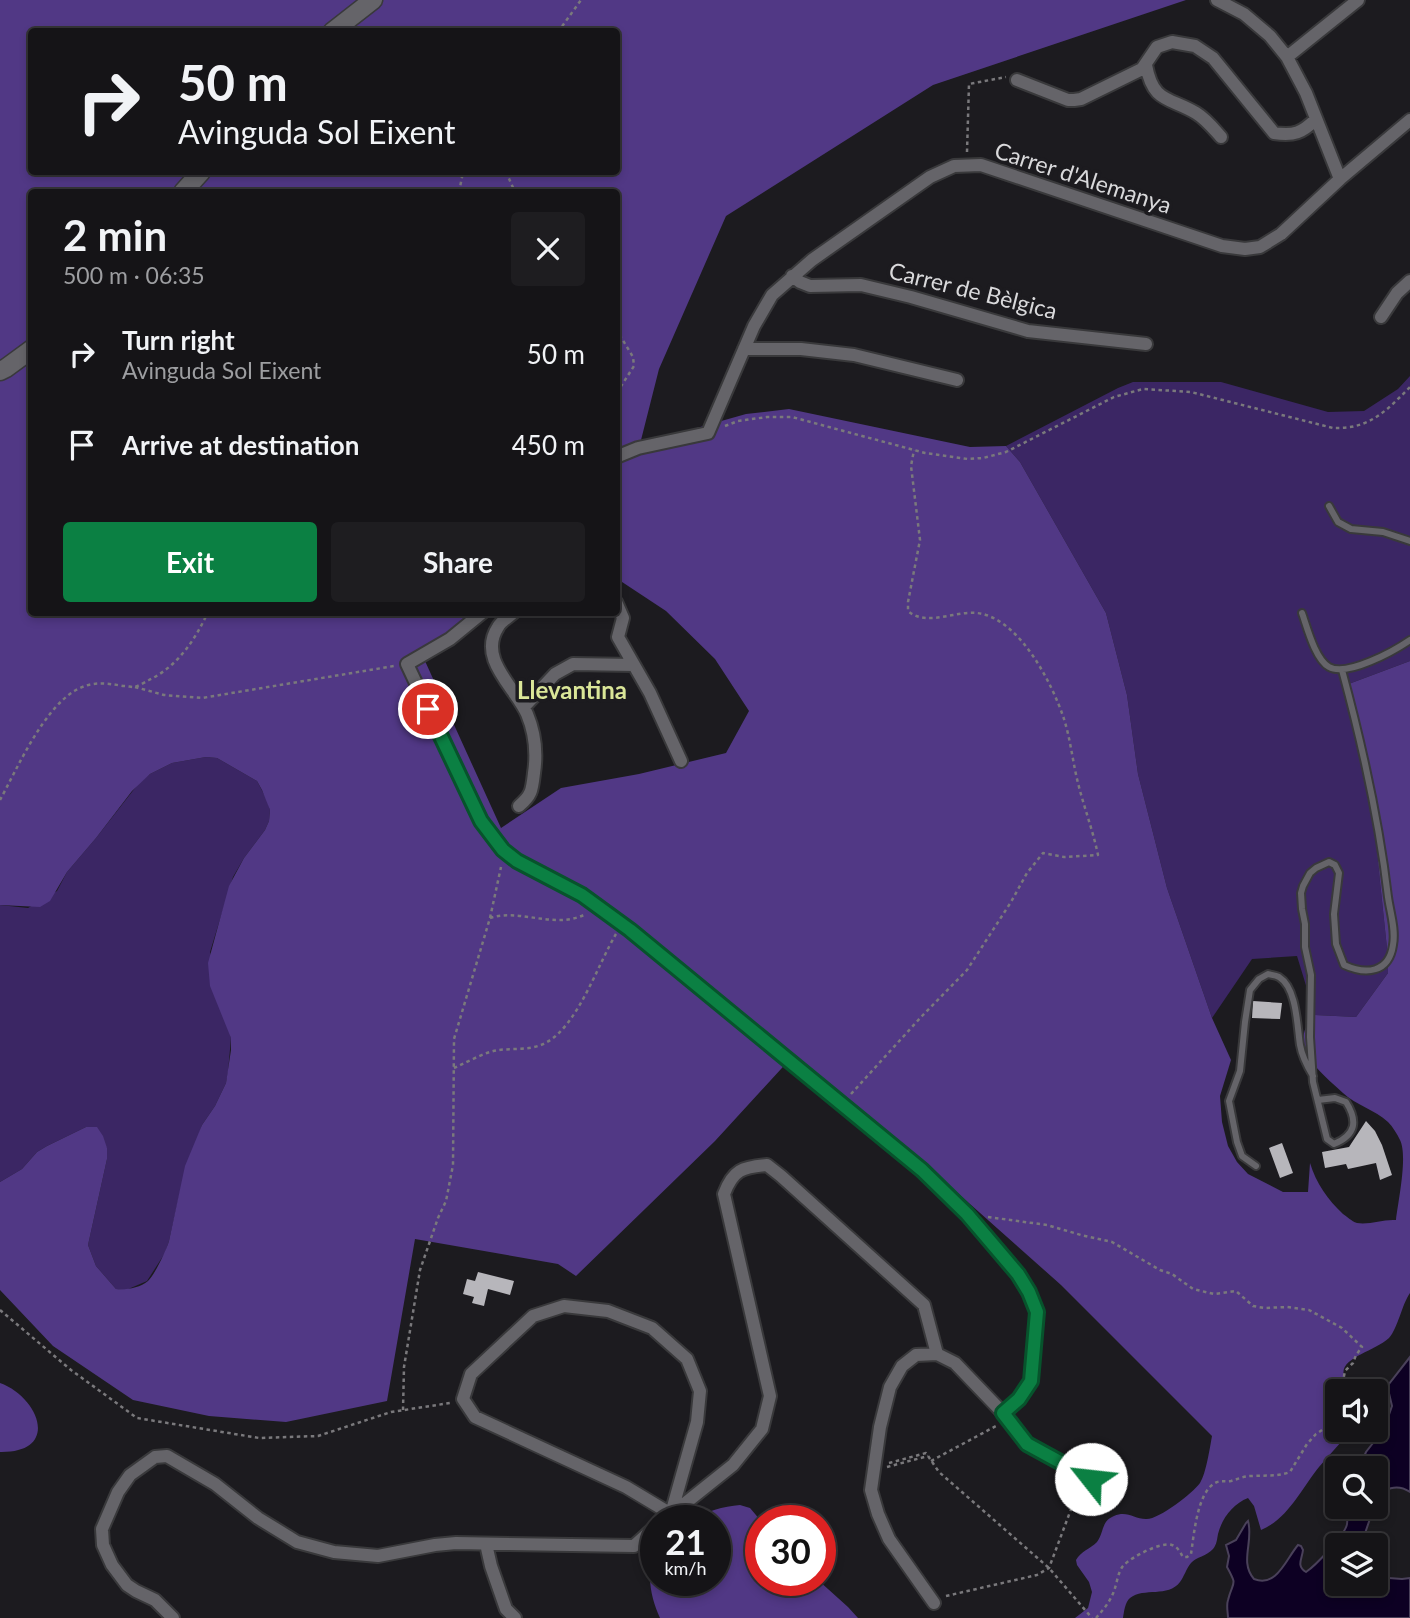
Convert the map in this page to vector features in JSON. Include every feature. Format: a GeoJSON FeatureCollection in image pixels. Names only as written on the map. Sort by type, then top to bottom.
{"type":"FeatureCollection","features":[{"type":"Feature","properties":{"kind":"main road"},"geometry":{"type":"LineString","coordinates":[[337,28],[373,0]]}},
{"type":"Feature","properties":{"kind":"main road"},"geometry":{"type":"LineString","coordinates":[[186,189],[198,175]]}},
{"type":"Feature","properties":{"kind":"main road"},"geometry":{"type":"LineString","coordinates":[[0,371],[28,352]]}},
{"type":"Feature","properties":{"kind":"street"},"geometry":{"type":"LineString","coordinates":[[1217,0],[1244,14],[1270,36],[1287,57],[1340,179]]}},
{"type":"Feature","properties":{"kind":"street"},"geometry":{"type":"LineString","coordinates":[[1287,57],[1358,0]]}},
{"type":"Feature","properties":{"kind":"street"},"geometry":{"type":"LineString","coordinates":[[1017,80],[1068,100],[1081,99],[1142,69],[1157,47],[1172,42],[1195,46],[1213,58],[1274,133],[1289,135],[1306,130],[1316,119]]}},
{"type":"Feature","properties":{"kind":"street"},"geometry":{"type":"LineString","coordinates":[[1146,65],[1161,97],[1196,113],[1221,137]]}},
{"type":"Feature","properties":{"kind":"street","name":"Carrer d'Alemanya"},"geometry":{"type":"LineString","coordinates":[[708,433],[754,326],[772,295],[812,260],[930,177],[954,166],[981,164],[1222,246],[1245,249],[1260,247],[1280,234],[1410,120]]}},
{"type":"Feature","properties":{"kind":"street","name":"Carrer de Bèlgica"},"geometry":{"type":"LineString","coordinates":[[792,276],[810,286],[860,285],[1028,331],[1146,344]]}},
{"type":"Feature","properties":{"kind":"street"},"geometry":{"type":"LineString","coordinates":[[1381,317],[1397,293],[1410,281]]}},
{"type":"Feature","properties":{"kind":"street"},"geometry":{"type":"LineString","coordinates":[[744,349],[801,349],[854,355],[957,380]]}},
{"type":"Feature","properties":{"kind":"street"},"geometry":{"type":"LineString","coordinates":[[620,455],[638,448],[708,433]]}},
{"type":"Feature","properties":{"kind":"street"},"geometry":{"type":"LineString","coordinates":[[620,612],[623,618],[618,637],[650,693],[681,761]]}},
{"type":"Feature","properties":{"kind":"street"},"geometry":{"type":"LineString","coordinates":[[478,616],[450,639],[407,664],[481,821],[507,853],[582,895],[622,925],[922,1170],[967,1214],[1018,1274],[1037,1312],[1031,1381],[1019,1399],[1003,1413]]}},
{"type":"Feature","properties":{"kind":"street"},"geometry":{"type":"LineString","coordinates":[[509,616],[498,626],[491,642],[496,664],[524,707],[534,736],[536,758],[530,797],[519,806]]}},
{"type":"Feature","properties":{"kind":"street"},"geometry":{"type":"LineString","coordinates":[[524,707],[555,674],[573,664],[634,665]]}},
{"type":"Feature","properties":{"kind":"street"},"geometry":{"type":"LineString","coordinates":[[682,1505],[733,1465],[762,1429],[770,1396],[724,1194],[728,1183],[736,1174],[748,1167],[767,1165],[792,1185],[924,1305],[937,1354]]}},
{"type":"Feature","properties":{"kind":"street"},"geometry":{"type":"LineString","coordinates":[[651,1505],[626,1487],[475,1417],[463,1399],[471,1374],[533,1316],[564,1306],[608,1311],[652,1328],[687,1359],[699,1391],[697,1422],[671,1505]]}},
{"type":"Feature","properties":{"kind":"street"},"geometry":{"type":"LineString","coordinates":[[934,1603],[889,1539],[871,1490],[880,1427],[890,1387],[902,1366],[916,1354],[937,1354],[956,1363],[1003,1413],[1027,1444],[1088,1477]]}},
{"type":"Feature","properties":{"kind":"street"},"geometry":{"type":"LineString","coordinates":[[173,1618],[155,1600],[127,1584],[103,1545],[102,1529],[118,1492],[130,1475],[155,1457],[167,1455],[215,1484],[258,1518],[297,1542],[334,1552],[378,1556],[435,1545],[634,1546],[640,1541]]}},
{"type":"Feature","properties":{"kind":"street"},"geometry":{"type":"LineString","coordinates":[[486,1544],[506,1609],[515,1618]]}},
{"type":"Feature","properties":{"kind":"lane"},"geometry":{"type":"LineString","coordinates":[[1329,506],[1338,522],[1351,529],[1383,532],[1410,541]]}},
{"type":"Feature","properties":{"kind":"lane"},"geometry":{"type":"LineString","coordinates":[[1302,613],[1319,655],[1328,667],[1342,670],[1364,664],[1395,651],[1410,640]]}},
{"type":"Feature","properties":{"kind":"lane"},"geometry":{"type":"LineString","coordinates":[[1318,1100],[1335,1098],[1346,1102],[1354,1121],[1352,1131],[1344,1140],[1334,1144],[1327,1139],[1313,1082],[1310,1037],[1311,975],[1305,947],[1301,893],[1310,873],[1329,862],[1335,865],[1339,873],[1334,914],[1336,944],[1344,965],[1357,971],[1371,971],[1383,965],[1394,942],[1385,867],[1361,739],[1342,670]]}},
{"type":"Feature","properties":{"kind":"lane"},"geometry":{"type":"LineString","coordinates":[[1256,1166],[1242,1156],[1229,1101],[1240,1070],[1250,990],[1259,979],[1268,974],[1280,978],[1290,990],[1296,1012],[1300,1047],[1304,1061],[1314,1077]]}},
{"type":"Feature","properties":{"kind":"path"},"geometry":{"type":"LineString","coordinates":[[561,28],[581,0]]}},
{"type":"Feature","properties":{"kind":"path"},"geometry":{"type":"LineString","coordinates":[[967,165],[969,84],[1013,76],[1017,80]]}},
{"type":"Feature","properties":{"kind":"path"},"geometry":{"type":"LineString","coordinates":[[620,336],[633,357],[634,366],[620,388]]}},
{"type":"Feature","properties":{"kind":"path"},"geometry":{"type":"LineString","coordinates":[[708,433],[738,421],[792,417],[914,450],[968,459],[1006,452],[1114,397],[1143,389],[1191,392],[1333,428],[1356,426],[1373,419],[1389,409],[1410,387]]}},
{"type":"Feature","properties":{"kind":"path"},"geometry":{"type":"LineString","coordinates":[[842,1104],[967,970],[1027,873],[1043,853],[1064,857],[1098,855],[1073,766],[1064,720],[1047,680],[1026,647],[1008,626],[982,613],[931,618],[914,617],[908,611],[920,540],[911,466],[914,450]]}},
{"type":"Feature","properties":{"kind":"path"},"geometry":{"type":"LineString","coordinates":[[135,687],[158,676],[175,663],[198,633],[206,616]]}},
{"type":"Feature","properties":{"kind":"path"},"geometry":{"type":"LineString","coordinates":[[0,800],[33,740],[54,710],[73,691],[87,684],[135,687],[164,695],[202,698],[407,664]]}},
{"type":"Feature","properties":{"kind":"path"},"geometry":{"type":"LineString","coordinates":[[403,1410],[404,1367],[420,1270],[446,1201],[453,1166],[454,1039],[489,918],[502,862],[507,853]]}},
{"type":"Feature","properties":{"kind":"path"},"geometry":{"type":"LineString","coordinates":[[489,918],[507,915],[561,920],[581,917],[596,905]]}},
{"type":"Feature","properties":{"kind":"path"},"geometry":{"type":"LineString","coordinates":[[454,1068],[497,1050],[524,1049],[547,1042],[564,1027],[576,1010],[622,925]]}},
{"type":"Feature","properties":{"kind":"path"},"geometry":{"type":"LineString","coordinates":[[967,1214],[1047,1225],[1112,1242],[1160,1270],[1172,1274],[1193,1289],[1214,1294],[1236,1291],[1253,1306],[1264,1308],[1309,1310],[1342,1328],[1362,1347],[1345,1371],[1343,1379]]}},
{"type":"Feature","properties":{"kind":"path"},"geometry":{"type":"LineString","coordinates":[[0,1310],[71,1370],[137,1418],[259,1438],[318,1436],[391,1412],[442,1405],[463,1399]]}},
{"type":"Feature","properties":{"kind":"path"},"geometry":{"type":"LineString","coordinates":[[931,1461],[995,1426]]}},
{"type":"Feature","properties":{"kind":"path"},"geometry":{"type":"LineString","coordinates":[[884,1466],[926,1453],[939,1472],[1049,1568],[1094,1618],[1105,1607],[1122,1567],[1131,1559],[1170,1544],[1176,1547],[1183,1557],[1187,1558],[1191,1554],[1198,1513],[1209,1487],[1218,1481],[1290,1472],[1307,1444],[1325,1428]]}},
{"type":"Feature","properties":{"kind":"path"},"geometry":{"type":"LineString","coordinates":[[952,1595],[1037,1576],[1049,1568],[1088,1477]]}},
{"type":"Feature","properties":{"kind":"shaded area"},"geometry":{"type":"Polygon","coordinates":[[[0,0],[1186,0],[933,85],[726,216],[659,369],[640,444],[746,414],[789,409],[970,447],[1006,446],[1020,462],[1106,613],[1127,695],[1138,774],[1167,888],[1212,1018],[1231,1060],[1220,1096],[1222,1122],[1228,1146],[1248,1174],[1283,1192],[1308,1192],[1310,1163],[1328,1197],[1343,1214],[1357,1223],[1396,1220],[1403,1168],[1400,1140],[1388,1122],[1348,1097],[1316,1067],[1309,1057],[1303,1037],[1315,1015],[1356,1017],[1388,973],[1374,824],[1346,685],[1410,661],[1410,1293],[1389,1338],[1352,1359],[1343,1372],[1345,1379],[1325,1379],[1325,1442],[1341,1442],[1329,1456],[1325,1456],[1325,1460],[1287,1511],[1271,1525],[1261,1530],[1254,1506],[1248,1498],[1229,1512],[1213,1549],[1191,1563],[1175,1587],[1130,1598],[1123,1618],[1075,1618],[1088,1608],[1092,1592],[1089,1582],[1077,1565],[1078,1557],[1097,1542],[1110,1518],[1127,1514],[1142,1519],[1151,1518],[1167,1511],[1190,1493],[1202,1479],[1212,1436],[1061,1285],[943,1180],[792,1057],[715,1141],[576,1276],[558,1264],[415,1239],[387,1401],[286,1422],[209,1416],[133,1400],[53,1346],[0,1290],[0,1182],[22,1169],[37,1152],[47,1146],[86,1127],[97,1127],[107,1148],[107,1159],[88,1245],[96,1266],[116,1289],[137,1287],[151,1278],[169,1241],[185,1166],[202,1125],[226,1083],[231,1038],[210,986],[208,963],[229,886],[269,821],[270,810],[262,790],[257,781],[217,758],[206,757],[172,763],[150,774],[132,791],[67,872],[50,901],[40,907],[0,905],[0,0]]]}},
{"type":"Feature","properties":{"kind":"shaded area"},"geometry":{"type":"Polygon","coordinates":[[[1410,376],[1410,661],[1346,685],[1374,824],[1388,973],[1356,1017],[1315,1015],[1297,956],[1252,959],[1212,1018],[1167,888],[1138,774],[1127,695],[1106,613],[1020,462],[1006,446],[1133,382],[1221,382],[1328,412],[1364,411],[1398,389],[1410,376]]]}},
{"type":"Feature","properties":{"kind":"shaded area"},"geometry":{"type":"Polygon","coordinates":[[[206,757],[217,758],[257,781],[270,810],[265,830],[233,877],[210,952],[231,1038],[228,1072],[215,1106],[202,1125],[180,1192],[165,1253],[147,1281],[126,1290],[116,1289],[96,1266],[88,1245],[107,1159],[107,1148],[86,1127],[37,1152],[22,1169],[0,1182],[0,905],[28,908],[57,891],[67,872],[139,783],[172,763],[206,757]]]}},
{"type":"Feature","properties":{"kind":"shaded area"},"geometry":{"type":"Polygon","coordinates":[[[1410,1357],[1410,1492],[1395,1487],[1388,1490],[1388,1456],[1364,1456],[1374,1442],[1388,1442],[1388,1418],[1392,1406],[1389,1384],[1410,1357]]]}},
{"type":"Feature","properties":{"kind":"shaded area"},"geometry":{"type":"Polygon","coordinates":[[[0,1383],[25,1400],[38,1423],[37,1434],[31,1444],[19,1450],[0,1452],[0,1383]]]}},
{"type":"Feature","properties":{"kind":"shaded area"},"geometry":{"type":"Polygon","coordinates":[[[731,1506],[745,1506],[745,1596],[836,1596],[858,1618],[660,1618],[652,1596],[731,1596],[731,1506]]]}},
{"type":"Feature","properties":{"kind":"shaded area"},"geometry":{"type":"Polygon","coordinates":[[[1347,1519],[1370,1519],[1365,1533],[1342,1533],[1347,1519]]]}},
{"type":"Feature","properties":{"kind":"shaded area"},"geometry":{"type":"Polygon","coordinates":[[[1248,1521],[1247,1558],[1254,1579],[1262,1581],[1275,1576],[1298,1545],[1303,1550],[1301,1567],[1306,1572],[1325,1555],[1325,1596],[1388,1596],[1388,1578],[1410,1578],[1410,1618],[1228,1618],[1227,1602],[1233,1581],[1227,1567],[1229,1556],[1226,1545],[1236,1540],[1248,1521]]]}},
{"type":"Feature","properties":{"kind":"building"},"geometry":{"type":"Polygon","coordinates":[[[1253,1001],[1282,1003],[1280,1019],[1252,1018],[1253,1001]]]}},
{"type":"Feature","properties":{"kind":"building"},"geometry":{"type":"Polygon","coordinates":[[[1366,1121],[1382,1145],[1392,1175],[1380,1180],[1376,1163],[1348,1169],[1346,1164],[1325,1168],[1322,1152],[1349,1147],[1366,1121]]]}},
{"type":"Feature","properties":{"kind":"building"},"geometry":{"type":"Polygon","coordinates":[[[1282,1143],[1293,1173],[1280,1178],[1269,1148],[1282,1143]]]}},
{"type":"Feature","properties":{"kind":"building"},"geometry":{"type":"Polygon","coordinates":[[[478,1272],[514,1281],[510,1295],[488,1289],[484,1306],[472,1303],[474,1297],[463,1294],[467,1279],[475,1281],[478,1272]]]}},
{"type":"Feature","properties":{"kind":"district","name":"Llevantina"},"geometry":{"type":"Point","coordinates":[572,691]}},
{"type":"Feature","properties":{"kind":"route"},"geometry":{"type":"LineString","coordinates":[[428,709],[481,821],[503,850],[517,861],[582,895],[630,930],[922,1170],[967,1214],[1018,1274],[1037,1312],[1031,1381],[1019,1399],[1003,1413],[1027,1444],[1091,1479]]}}]}
